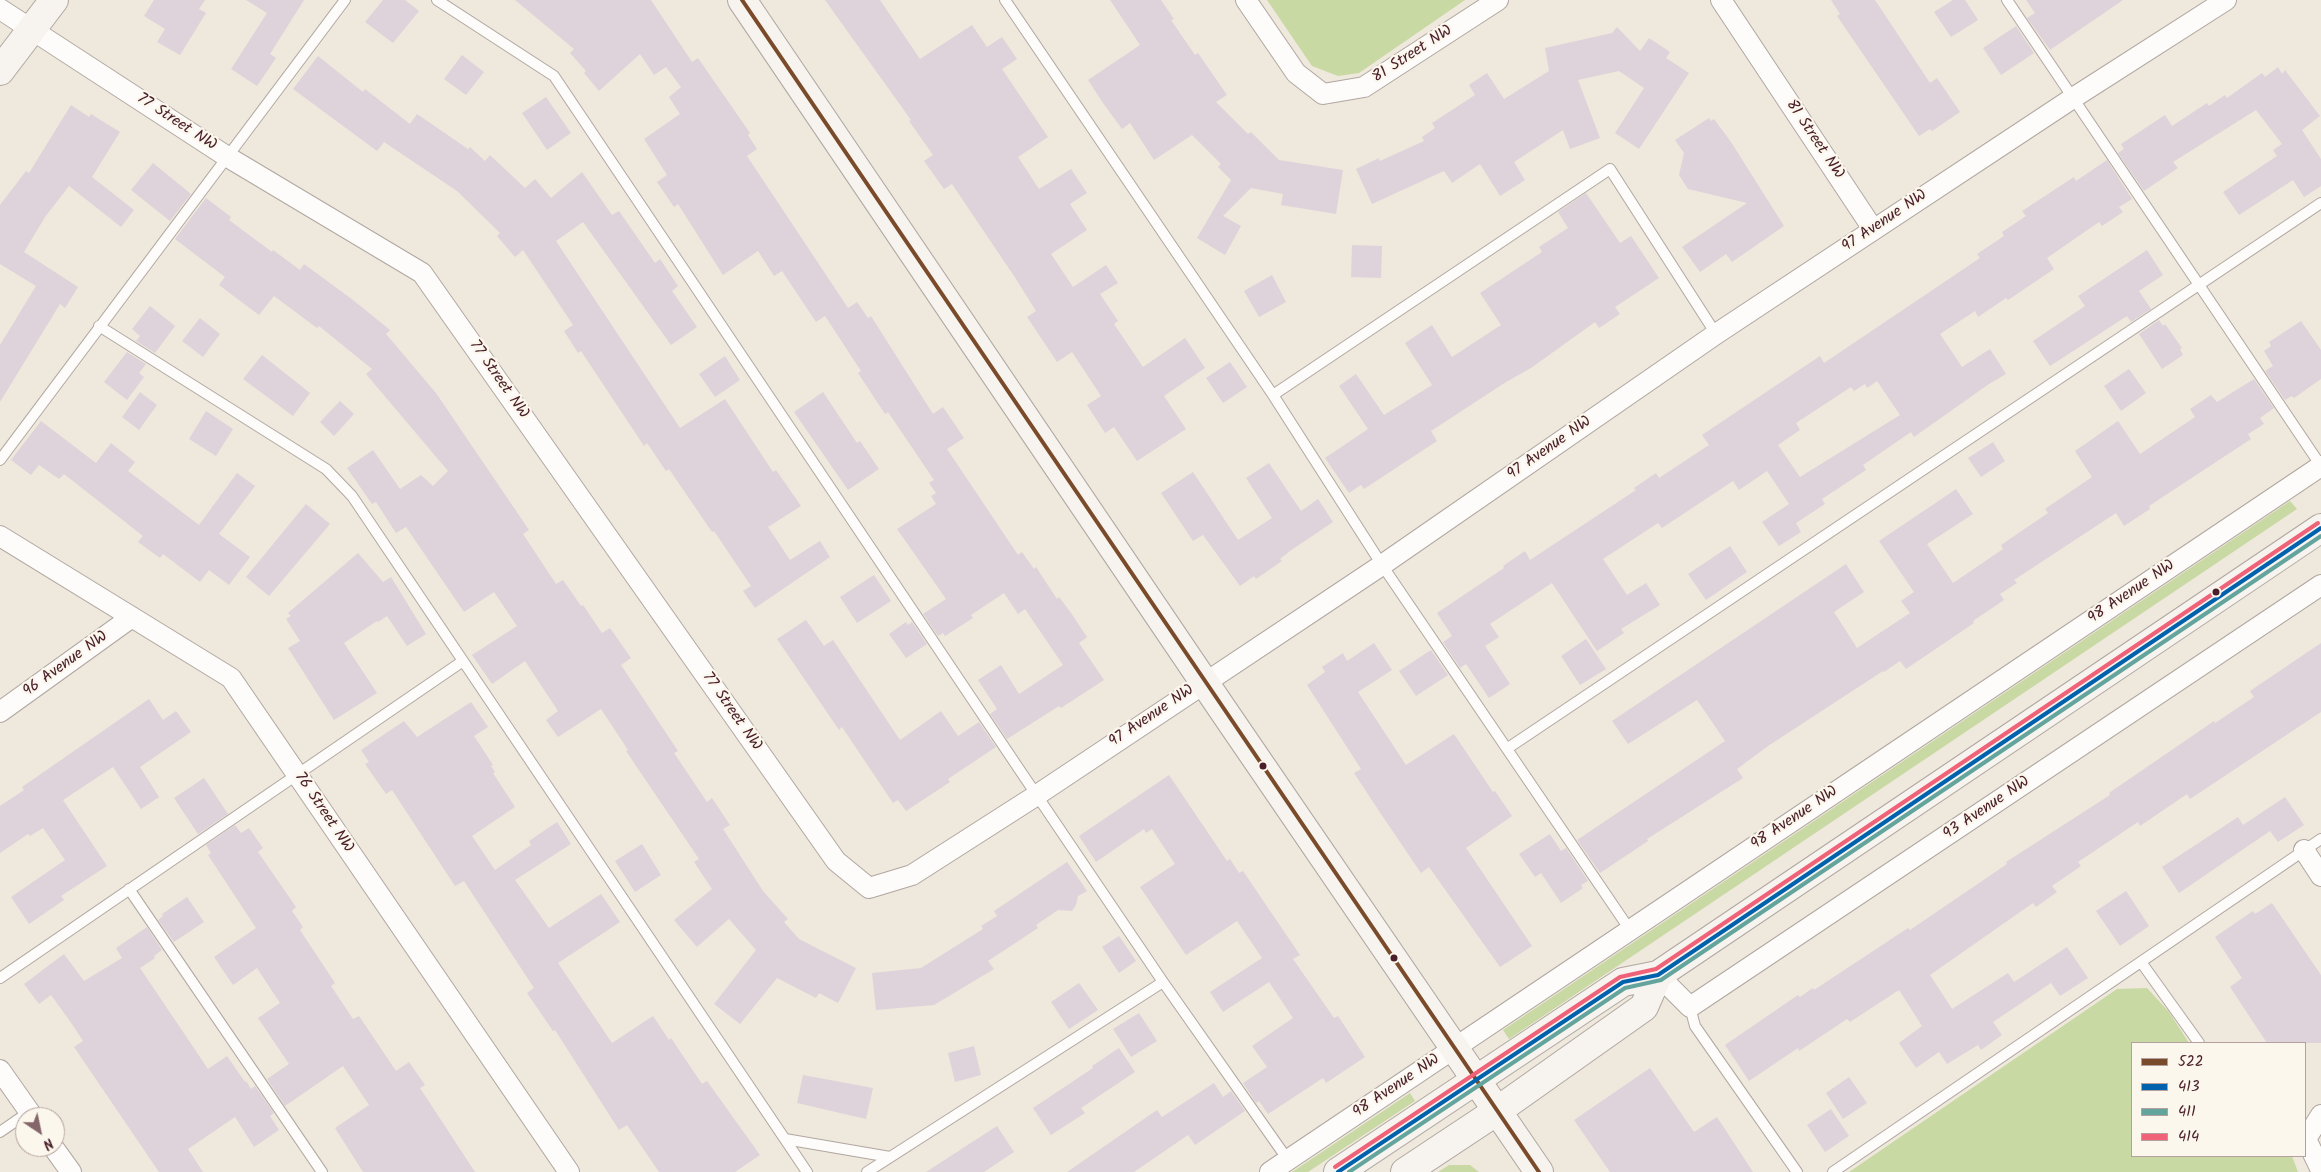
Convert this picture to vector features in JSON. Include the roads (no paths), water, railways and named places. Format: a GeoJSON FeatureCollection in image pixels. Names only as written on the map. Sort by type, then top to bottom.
{"type":"FeatureCollection","features":[{"type":"Feature","properties":{"kind":"street"},"geometry":{"type":"LineString","coordinates":[[0,71],[54,0]]}},
{"type":"Feature","properties":{"kind":"street"},"geometry":{"type":"LineString","coordinates":[[742,0],[1204,683],[1538,1172]]}},
{"type":"Feature","properties":{"kind":"street","name":"81 Street NW"},"geometry":{"type":"LineString","coordinates":[[1246,0],[1296,73],[1323,94],[1364,87],[1498,0]]}},
{"type":"Feature","properties":{"kind":"street","name":"81 Street NW"},"geometry":{"type":"LineString","coordinates":[[1721,0],[1873,229]]}},
{"type":"Feature","properties":{"kind":"street","name":"97 Avenue NW"},"geometry":{"type":"LineString","coordinates":[[869,888],[912,874],[1037,795],[1382,565],[1716,334],[1873,229],[2226,0]]}},
{"type":"Feature","properties":{"kind":"street","name":"77 Street NW"},"geometry":{"type":"LineString","coordinates":[[0,8],[226,156],[422,273],[836,861],[869,888]]}},
{"type":"Feature","properties":{"kind":"street","name":"98 Avenue NW"},"geometry":{"type":"LineString","coordinates":[[1270,1172],[2321,466]]}},
{"type":"Feature","properties":{"kind":"street"},"geometry":{"type":"LineString","coordinates":[[1338,1172],[1623,982],[1658,975],[2321,528]]}},
{"type":"Feature","properties":{"kind":"street","name":"76 Street NW"},"geometry":{"type":"LineString","coordinates":[[0,536],[231,678],[569,1172]]}},
{"type":"Feature","properties":{"kind":"street","name":"93 Avenue NW"},"geometry":{"type":"LineString","coordinates":[[1690,1007],[2321,586]]}},
{"type":"Feature","properties":{"kind":"street","name":"96 Avenue NW"},"geometry":{"type":"LineString","coordinates":[[0,712],[132,617]]}},
{"type":"Feature","properties":{"kind":"street"},"geometry":{"type":"LineString","coordinates":[[2304,850],[2321,876]]}},
{"type":"Feature","properties":{"kind":"street"},"geometry":{"type":"LineString","coordinates":[[1658,975],[1690,1007]]}},
{"type":"Feature","properties":{"kind":"street"},"geometry":{"type":"LineString","coordinates":[[1405,1172],[1497,1111],[1644,1007],[1658,975]]}},
{"type":"Feature","properties":{"kind":"street"},"geometry":{"type":"LineString","coordinates":[[0,1070],[25,1107]]}},
{"type":"Feature","properties":{"kind":"street"},"geometry":{"type":"LineString","coordinates":[[2321,1115],[2306,1138],[2321,1170]]}},
{"type":"Feature","properties":{"kind":"street"},"geometry":{"type":"LineString","coordinates":[[61,1157],[71,1172]]}},
{"type":"Feature","properties":{"kind":"lane"},"geometry":{"type":"LineString","coordinates":[[0,460],[226,156],[345,0]]}},
{"type":"Feature","properties":{"kind":"lane"},"geometry":{"type":"LineString","coordinates":[[437,0],[554,76],[1163,982],[1288,1160]]}},
{"type":"Feature","properties":{"kind":"lane"},"geometry":{"type":"LineString","coordinates":[[1005,0],[1273,395],[1382,565],[1630,930]]}},
{"type":"Feature","properties":{"kind":"lane"},"geometry":{"type":"LineString","coordinates":[[2007,0],[2321,466]]}},
{"type":"Feature","properties":{"kind":"lane"},"geometry":{"type":"LineString","coordinates":[[1273,395],[1610,169],[1716,334]]}},
{"type":"Feature","properties":{"kind":"lane"},"geometry":{"type":"LineString","coordinates":[[1508,748],[2321,203]]}},
{"type":"Feature","properties":{"kind":"lane"},"geometry":{"type":"LineString","coordinates":[[99,326],[326,469],[352,496],[807,1172]]}},
{"type":"Feature","properties":{"kind":"lane"},"geometry":{"type":"LineString","coordinates":[[0,978],[463,661]]}},
{"type":"Feature","properties":{"kind":"lane"},"geometry":{"type":"LineString","coordinates":[[1833,1172],[2321,839]]}},
{"type":"Feature","properties":{"kind":"lane"},"geometry":{"type":"LineString","coordinates":[[129,889],[322,1172]]}},
{"type":"Feature","properties":{"kind":"lane"},"geometry":{"type":"LineString","coordinates":[[2141,962],[2198,1042]]}},
{"type":"Feature","properties":{"kind":"lane"},"geometry":{"type":"LineString","coordinates":[[867,1172],[1163,982]]}},
{"type":"Feature","properties":{"kind":"lane"},"geometry":{"type":"LineString","coordinates":[[1690,1007],[1695,1026],[1797,1172]]}},
{"type":"Feature","properties":{"kind":"lane"},"geometry":{"type":"LineString","coordinates":[[0,1132],[15,1124]]}},
{"type":"Feature","properties":{"kind":"lane"},"geometry":{"type":"LineString","coordinates":[[785,1139],[890,1157]]}}]}
